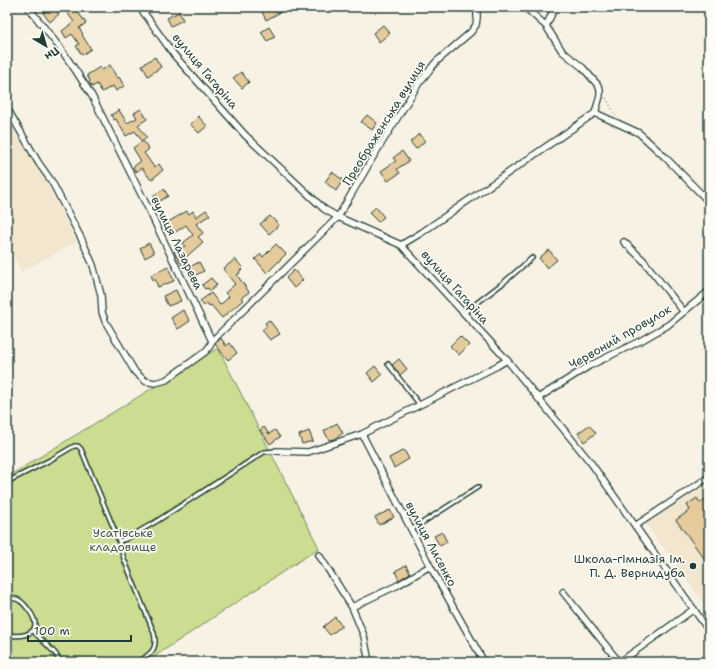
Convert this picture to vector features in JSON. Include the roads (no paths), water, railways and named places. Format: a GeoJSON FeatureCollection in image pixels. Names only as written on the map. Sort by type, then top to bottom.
{"type":"FeatureCollection","features":[{"type":"Feature","properties":{"kind":"street","name":"вулиця Лазарева"},"geometry":{"type":"LineString","coordinates":[[28,7],[60,48],[92,96],[212,341]]}},
{"type":"Feature","properties":{"kind":"street","name":"вулиця Гагаріна"},"geometry":{"type":"LineString","coordinates":[[139,7],[174,55],[245,135],[324,209],[338,217],[401,245],[507,360],[591,463],[709,631]]}},
{"type":"Feature","properties":{"kind":"street","name":"Преображенська вулиця"},"geometry":{"type":"LineString","coordinates":[[338,217],[419,83],[436,62],[471,32],[476,25],[477,7]]}},
{"type":"Feature","properties":{"kind":"street"},"geometry":{"type":"LineString","coordinates":[[401,245],[421,233],[595,113],[600,96],[600,89],[597,84],[583,68],[562,51],[546,26],[525,7]]}},
{"type":"Feature","properties":{"kind":"street"},"geometry":{"type":"LineString","coordinates":[[546,26],[555,7]]}},
{"type":"Feature","properties":{"kind":"street"},"geometry":{"type":"LineString","coordinates":[[7,108],[38,162],[52,182],[82,240],[93,264],[101,295],[102,312],[105,320],[135,372],[150,382],[156,383],[166,380],[205,352],[212,341],[338,217]]}},
{"type":"Feature","properties":{"kind":"street"},"geometry":{"type":"LineString","coordinates":[[595,113],[639,133],[709,202]]}},
{"type":"Feature","properties":{"kind":"street"},"geometry":{"type":"LineString","coordinates":[[624,242],[643,260],[684,312]]}},
{"type":"Feature","properties":{"kind":"street","name":"Червоний провулок"},"geometry":{"type":"LineString","coordinates":[[538,398],[590,366],[668,325],[709,291]]}},
{"type":"Feature","properties":{"kind":"street"},"geometry":{"type":"LineString","coordinates":[[276,451],[308,452],[362,434],[507,360]]}},
{"type":"Feature","properties":{"kind":"street","name":"вулиця Лисенко"},"geometry":{"type":"LineString","coordinates":[[362,434],[430,566],[484,662]]}},
{"type":"Feature","properties":{"kind":"street"},"geometry":{"type":"LineString","coordinates":[[635,526],[709,477]]}},
{"type":"Feature","properties":{"kind":"street"},"geometry":{"type":"LineString","coordinates":[[319,556],[352,607],[364,636],[369,662]]}},
{"type":"Feature","properties":{"kind":"street"},"geometry":{"type":"LineString","coordinates":[[352,607],[398,585],[430,566]]}},
{"type":"Feature","properties":{"kind":"street"},"geometry":{"type":"LineString","coordinates":[[563,592],[620,662],[694,609]]}},
{"type":"Feature","properties":{"kind":"lane"},"geometry":{"type":"LineString","coordinates":[[464,313],[532,258]]}},
{"type":"Feature","properties":{"kind":"lane"},"geometry":{"type":"LineString","coordinates":[[388,364],[420,405]]}},
{"type":"Feature","properties":{"kind":"lane"},"geometry":{"type":"LineString","coordinates":[[7,482],[74,446],[78,446],[81,449],[120,541],[124,559],[154,633],[156,641],[155,646],[151,653],[139,662]]}},
{"type":"Feature","properties":{"kind":"lane"},"geometry":{"type":"LineString","coordinates":[[120,541],[157,521],[264,452],[276,451]]}},
{"type":"Feature","properties":{"kind":"lane"},"geometry":{"type":"LineString","coordinates":[[411,530],[478,487]]}},
{"type":"Feature","properties":{"kind":"lane"},"geometry":{"type":"LineString","coordinates":[[7,599],[15,598],[19,600],[26,606],[35,620],[35,627],[33,631],[28,634],[22,636],[7,635]]}},
{"type":"Feature","properties":{"kind":"lane"},"geometry":{"type":"LineString","coordinates":[[33,631],[55,653],[60,662]]}},
{"type":"Feature","properties":{"kind":"place","name":"Школа-гімназія ім. П. Д. Вернидуба"},"geometry":{"type":"Point","coordinates":[693,566]}},
{"type":"Feature","properties":{"kind":"park label","name":"Усатівське кладовище"},"geometry":{"type":"Point","coordinates":[123,540]}}]}
